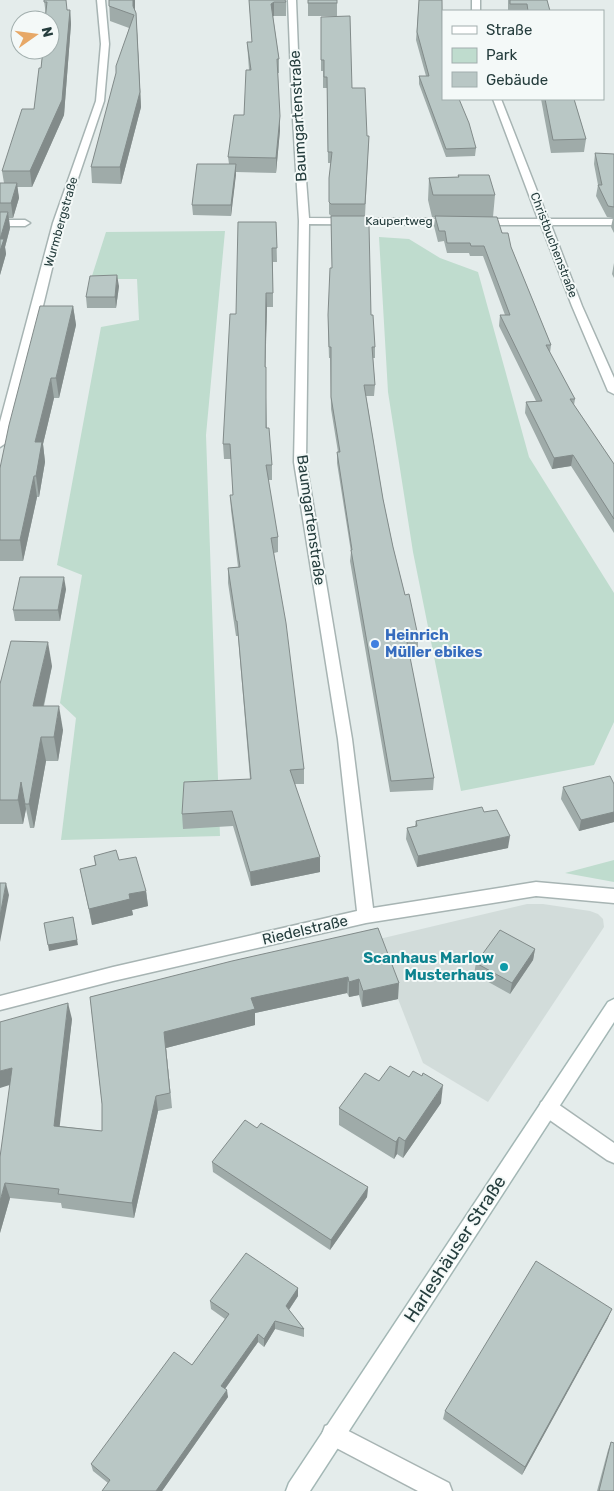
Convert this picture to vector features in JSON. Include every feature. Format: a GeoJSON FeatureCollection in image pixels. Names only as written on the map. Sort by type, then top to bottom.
{"type":"FeatureCollection","features":[{"type":"Feature","properties":{"kind":"street","name":"Wurmbergstraße"},"geometry":{"type":"LineString","coordinates":[[0,443],[29,339],[58,223],[100,101],[105,44],[101,0]]}},
{"type":"Feature","properties":{"kind":"street","name":"Baumgartenstraße"},"geometry":{"type":"LineString","coordinates":[[292,0],[296,102],[304,221],[300,462],[345,739],[366,916]]}},
{"type":"Feature","properties":{"kind":"street","name":"Christbuchenstraße"},"geometry":{"type":"LineString","coordinates":[[497,100],[577,306],[614,391]]}},
{"type":"Feature","properties":{"kind":"street","name":"Kaupertweg"},"geometry":{"type":"LineString","coordinates":[[304,221],[614,222]]}},
{"type":"Feature","properties":{"kind":"street"},"geometry":{"type":"LineString","coordinates":[[0,224],[25,223]]}},
{"type":"Feature","properties":{"kind":"street","name":"Riedelstraße"},"geometry":{"type":"LineString","coordinates":[[0,1003],[113,974],[366,916],[536,889],[614,896]]}},
{"type":"Feature","properties":{"kind":"street","name":"Harleshäuser Straße"},"geometry":{"type":"LineString","coordinates":[[297,1491],[332,1434],[614,1007]]}},
{"type":"Feature","properties":{"kind":"street"},"geometry":{"type":"LineString","coordinates":[[548,1108],[614,1154]]}},
{"type":"Feature","properties":{"kind":"street"},"geometry":{"type":"LineString","coordinates":[[332,1434],[441,1491]]}},
{"type":"Feature","properties":{"kind":"shaded area"},"geometry":{"type":"Polygon","coordinates":[[[527,904],[543,904],[590,911],[598,914],[603,919],[604,927],[488,1102],[423,1063],[375,940],[527,904]]]}},
{"type":"Feature","properties":{"kind":"green space"},"geometry":{"type":"Polygon","coordinates":[[[225,231],[206,435],[220,836],[61,840],[76,718],[60,703],[82,575],[57,565],[101,327],[139,320],[137,279],[91,279],[106,232],[225,231]]]}},
{"type":"Feature","properties":{"kind":"green space"},"geometry":{"type":"Polygon","coordinates":[[[379,237],[409,239],[440,258],[478,272],[529,457],[614,593],[614,722],[594,765],[461,791],[413,552],[388,392],[379,237]]]}},
{"type":"Feature","properties":{"kind":"green space"},"geometry":{"type":"Polygon","coordinates":[[[614,860],[614,882],[565,873],[614,860]]]}},
{"type":"Feature","properties":{"kind":"building"},"geometry":{"type":"Polygon","coordinates":[[[44,0],[66,0],[67,10],[70,10],[62,100],[30,171],[2,171],[22,109],[34,109],[39,68],[41,68],[42,60],[60,60],[60,10],[46,10],[47,2],[44,2],[44,0]]]}},
{"type":"Feature","properties":{"kind":"building"},"geometry":{"type":"Polygon","coordinates":[[[109,0],[133,0],[136,13],[140,92],[120,167],[91,167],[116,73],[116,66],[134,15],[109,6],[109,0]]]}},
{"type":"Feature","properties":{"kind":"building"},"geometry":{"type":"Polygon","coordinates":[[[249,0],[285,0],[286,2],[274,2],[271,4],[279,59],[277,59],[280,116],[276,158],[228,157],[234,115],[244,115],[246,70],[251,70],[247,42],[252,42],[249,0]]]}},
{"type":"Feature","properties":{"kind":"building"},"geometry":{"type":"Polygon","coordinates":[[[308,0],[337,0],[337,3],[308,3],[308,0]]]}},
{"type":"Feature","properties":{"kind":"building"},"geometry":{"type":"Polygon","coordinates":[[[419,0],[442,0],[442,100],[459,100],[469,123],[476,148],[446,149],[419,76],[429,76],[417,32],[419,0]]]}},
{"type":"Feature","properties":{"kind":"building"},"geometry":{"type":"Polygon","coordinates":[[[510,0],[547,0],[550,10],[528,10],[527,4],[510,4],[510,0]]]}},
{"type":"Feature","properties":{"kind":"building"},"geometry":{"type":"Polygon","coordinates":[[[350,16],[352,88],[365,88],[367,136],[369,136],[365,204],[331,204],[329,202],[329,178],[332,152],[328,152],[327,77],[324,77],[324,60],[321,60],[321,17],[350,16]]]}},
{"type":"Feature","properties":{"kind":"building"},"geometry":{"type":"Polygon","coordinates":[[[545,100],[574,100],[586,139],[553,140],[545,100]]]}},
{"type":"Feature","properties":{"kind":"building"},"geometry":{"type":"Polygon","coordinates":[[[595,153],[614,154],[614,207],[608,206],[598,185],[602,185],[595,153]]]}},
{"type":"Feature","properties":{"kind":"building"},"geometry":{"type":"Polygon","coordinates":[[[197,164],[236,164],[231,205],[192,205],[197,164]]]}},
{"type":"Feature","properties":{"kind":"building"},"geometry":{"type":"Polygon","coordinates":[[[458,175],[489,175],[495,195],[433,195],[429,178],[459,177],[458,175]]]}},
{"type":"Feature","properties":{"kind":"building"},"geometry":{"type":"Polygon","coordinates":[[[0,183],[17,183],[11,203],[0,203],[0,183]]]}},
{"type":"Feature","properties":{"kind":"building"},"geometry":{"type":"Polygon","coordinates":[[[0,212],[8,212],[0,239],[0,212]]]}},
{"type":"Feature","properties":{"kind":"building"},"geometry":{"type":"Polygon","coordinates":[[[331,216],[365,216],[366,225],[369,225],[371,315],[373,315],[375,347],[372,347],[375,385],[364,385],[393,547],[405,595],[409,594],[418,636],[406,637],[434,778],[391,781],[351,550],[337,452],[340,452],[331,397],[331,347],[329,347],[328,315],[330,268],[332,268],[331,216]]]}},
{"type":"Feature","properties":{"kind":"building"},"geometry":{"type":"Polygon","coordinates":[[[435,216],[497,217],[502,233],[508,233],[511,247],[551,345],[546,345],[575,399],[570,399],[614,464],[614,519],[573,455],[554,458],[526,402],[542,401],[500,315],[510,315],[484,246],[471,246],[470,243],[447,243],[445,231],[439,231],[435,216]]]}},
{"type":"Feature","properties":{"kind":"building"},"geometry":{"type":"Polygon","coordinates":[[[238,222],[276,222],[277,248],[272,248],[273,293],[266,293],[266,428],[269,428],[272,465],[266,465],[278,537],[271,538],[286,623],[304,769],[290,770],[320,857],[250,872],[232,811],[182,814],[184,782],[251,779],[237,621],[228,568],[240,567],[230,495],[233,495],[230,444],[223,444],[230,314],[236,314],[238,222]]]}},
{"type":"Feature","properties":{"kind":"building"},"geometry":{"type":"Polygon","coordinates":[[[0,239],[4,239],[0,251],[0,239]]]}},
{"type":"Feature","properties":{"kind":"building"},"geometry":{"type":"Polygon","coordinates":[[[117,275],[115,297],[86,297],[90,276],[117,275]]]}},
{"type":"Feature","properties":{"kind":"building"},"geometry":{"type":"Polygon","coordinates":[[[40,306],[73,306],[56,378],[51,378],[35,442],[42,442],[36,476],[34,476],[20,540],[0,540],[0,468],[9,425],[40,306]]]}},
{"type":"Feature","properties":{"kind":"building"},"geometry":{"type":"Polygon","coordinates":[[[20,577],[64,577],[58,610],[13,610],[20,577]]]}},
{"type":"Feature","properties":{"kind":"building"},"geometry":{"type":"Polygon","coordinates":[[[11,641],[48,642],[33,706],[59,706],[54,737],[41,737],[29,804],[25,804],[21,782],[18,800],[0,800],[0,684],[11,641]]]}},
{"type":"Feature","properties":{"kind":"building"},"geometry":{"type":"Polygon","coordinates":[[[610,776],[614,784],[614,812],[581,820],[563,787],[610,776]]]}},
{"type":"Feature","properties":{"kind":"building"},"geometry":{"type":"Polygon","coordinates":[[[482,807],[484,812],[497,810],[510,836],[418,856],[407,828],[417,826],[416,821],[482,807]]]}},
{"type":"Feature","properties":{"kind":"building"},"geometry":{"type":"Polygon","coordinates":[[[116,850],[119,860],[136,857],[146,891],[129,894],[130,899],[89,909],[80,869],[96,865],[94,856],[116,850]]]}},
{"type":"Feature","properties":{"kind":"building"},"geometry":{"type":"Polygon","coordinates":[[[0,883],[6,883],[0,916],[0,883]]]}},
{"type":"Feature","properties":{"kind":"building"},"geometry":{"type":"Polygon","coordinates":[[[73,917],[77,940],[48,945],[44,923],[73,917]]]}},
{"type":"Feature","properties":{"kind":"building"},"geometry":{"type":"Polygon","coordinates":[[[378,928],[399,983],[363,991],[359,979],[349,982],[348,977],[251,998],[255,1009],[164,1032],[170,1093],[156,1096],[132,1203],[58,1194],[59,1189],[5,1183],[0,1201],[0,1157],[12,1068],[0,1071],[0,1022],[68,1003],[54,1126],[102,1131],[102,1104],[90,997],[232,961],[378,928]]]}},
{"type":"Feature","properties":{"kind":"building","name":"Scanhaus Marlow Musterhaus"},"geometry":{"type":"Polygon","coordinates":[[[500,930],[535,949],[512,983],[476,963],[500,930]]]}},
{"type":"Feature","properties":{"kind":"building"},"geometry":{"type":"Polygon","coordinates":[[[390,1066],[409,1077],[413,1071],[422,1076],[423,1073],[443,1085],[405,1141],[399,1137],[396,1142],[339,1108],[365,1073],[379,1081],[390,1066]]]}},
{"type":"Feature","properties":{"kind":"building"},"geometry":{"type":"Polygon","coordinates":[[[245,1120],[257,1128],[261,1123],[368,1187],[331,1240],[212,1162],[245,1120]]]}},
{"type":"Feature","properties":{"kind":"building"},"geometry":{"type":"Polygon","coordinates":[[[246,1253],[298,1288],[286,1306],[304,1329],[275,1321],[264,1339],[258,1334],[221,1386],[227,1390],[156,1491],[102,1491],[110,1480],[91,1464],[174,1352],[192,1365],[229,1314],[210,1301],[246,1253]]]}},
{"type":"Feature","properties":{"kind":"building"},"geometry":{"type":"Polygon","coordinates":[[[536,1261],[612,1309],[525,1467],[445,1411],[536,1261]]]}},
{"type":"Feature","properties":{"kind":"building"},"geometry":{"type":"Polygon","coordinates":[[[611,1442],[614,1443],[614,1491],[599,1491],[611,1442]]]}},
{"type":"Feature","properties":{"kind":"place","name":"Heinrich Müller ebikes"},"geometry":{"type":"Point","coordinates":[375,644]}},
{"type":"Feature","properties":{"kind":"place","name":"Scanhaus Marlow Musterhaus"},"geometry":{"type":"Point","coordinates":[504,967]}}]}
